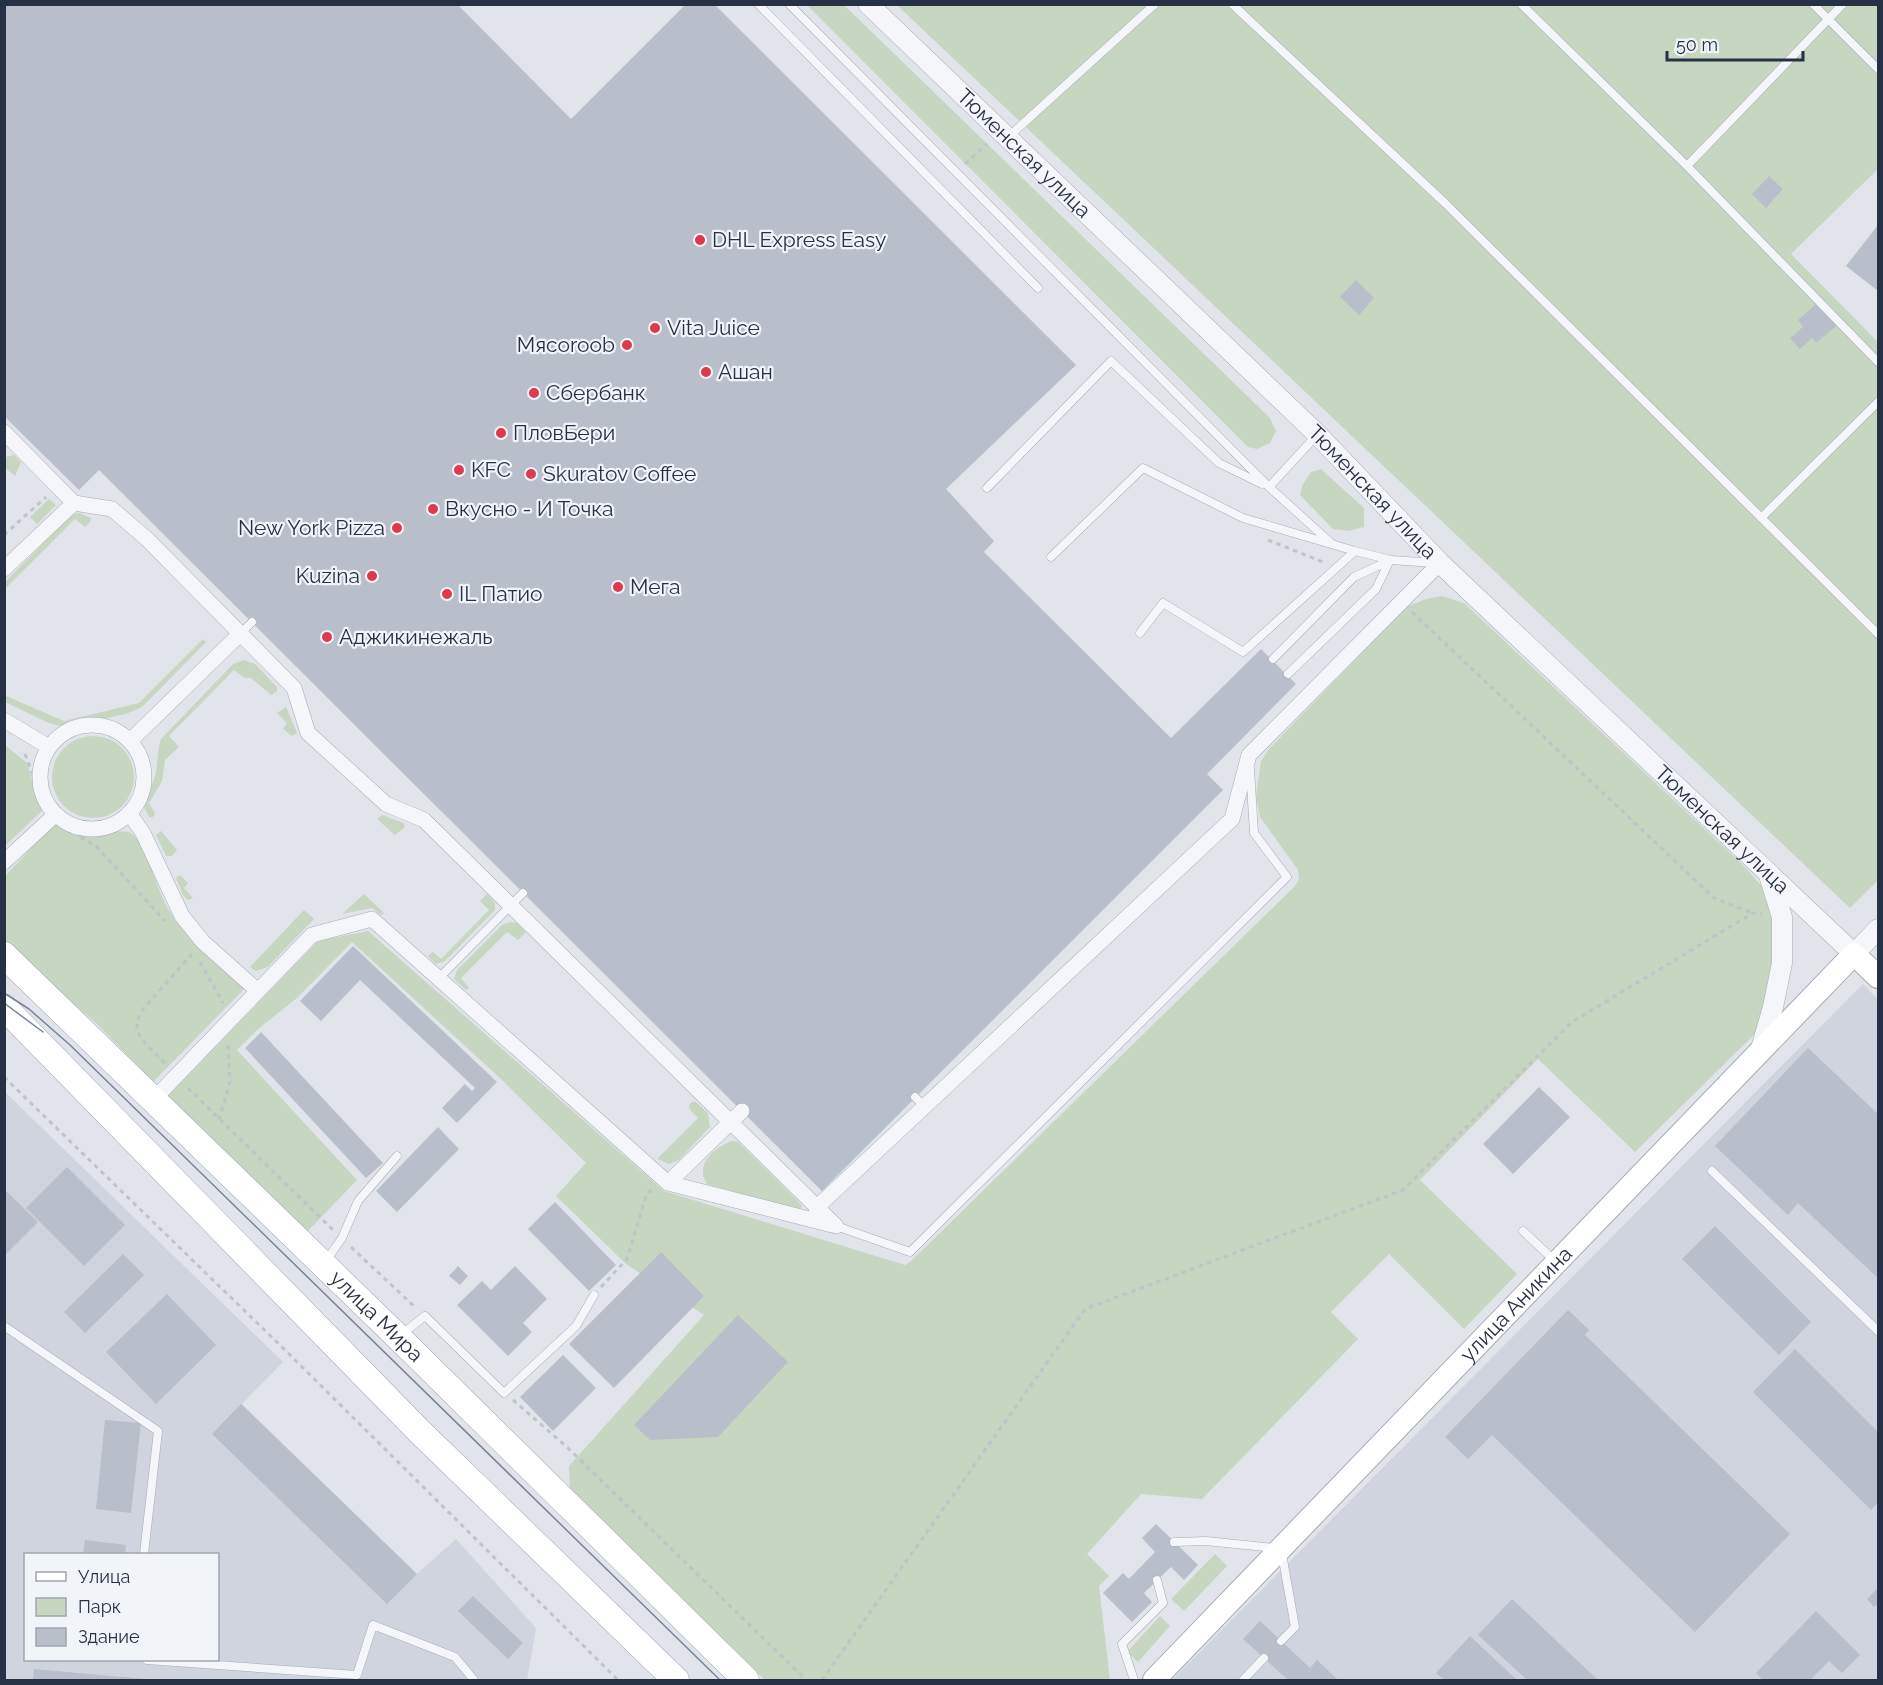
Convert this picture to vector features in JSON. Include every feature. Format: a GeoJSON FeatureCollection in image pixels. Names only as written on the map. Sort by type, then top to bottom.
{"type":"FeatureCollection","features":[{"type":"Feature","properties":{"kind":"main road","name":"Тюменская улица"},"geometry":{"type":"LineString","coordinates":[[1854,954],[1878,977]]}},
{"type":"Feature","properties":{"kind":"main road","name":"улица Аникина"},"geometry":{"type":"LineString","coordinates":[[1154,1680],[1854,954]]}},
{"type":"Feature","properties":{"kind":"main road","name":"улица Мира"},"geometry":{"type":"LineString","coordinates":[[4,955],[398,1336],[746,1680]]}},
{"type":"Feature","properties":{"kind":"main road"},"geometry":{"type":"LineString","coordinates":[[4,1007],[412,1423],[676,1680]]}},
{"type":"Feature","properties":{"kind":"street","name":"Тюменская улица"},"geometry":{"type":"LineString","coordinates":[[868,4],[1317,434],[1440,563],[1854,954]]}},
{"type":"Feature","properties":{"kind":"street"},"geometry":{"type":"LineString","coordinates":[[4,432],[74,503],[112,509],[147,538],[294,688],[308,733],[386,804],[424,820],[836,1226]]}},
{"type":"Feature","properties":{"kind":"street"},"geometry":{"type":"LineString","coordinates":[[4,569],[74,503]]}},
{"type":"Feature","properties":{"kind":"street"},"geometry":{"type":"LineString","coordinates":[[816,1208],[920,1102],[1232,819],[1249,755],[1440,563]]}},
{"type":"Feature","properties":{"kind":"street"},"geometry":{"type":"LineString","coordinates":[[130,741],[240,634]]}},
{"type":"Feature","properties":{"kind":"street"},"geometry":{"type":"LineString","coordinates":[[4,720],[49,747]]}},
{"type":"Feature","properties":{"kind":"street"},"geometry":{"type":"LineString","coordinates":[[88,725],[111,729],[130,741],[139,754],[144,769],[144,785],[139,800],[129,813],[116,823],[101,828],[77,826],[53,816],[42,789],[40,774],[49,747],[60,736],[73,728],[88,725]]}},
{"type":"Feature","properties":{"kind":"street"},"geometry":{"type":"LineString","coordinates":[[129,813],[143,833],[198,947],[258,992]]}},
{"type":"Feature","properties":{"kind":"street"},"geometry":{"type":"LineString","coordinates":[[4,862],[53,816]]}},
{"type":"Feature","properties":{"kind":"street"},"geometry":{"type":"LineString","coordinates":[[1760,1052],[1773,1007],[1782,963],[1782,917],[1767,870]]}},
{"type":"Feature","properties":{"kind":"street"},"geometry":{"type":"LineString","coordinates":[[153,1099],[312,934],[372,919],[668,1183],[836,1226]]}},
{"type":"Feature","properties":{"kind":"street","name":"улица Аникина"},"geometry":{"type":"LineString","coordinates":[[1854,954],[1878,929]]}},
{"type":"Feature","properties":{"kind":"street"},"geometry":{"type":"LineString","coordinates":[[668,1183],[742,1111]]}},
{"type":"Feature","properties":{"kind":"lane"},"geometry":{"type":"LineString","coordinates":[[758,4],[1038,288]]}},
{"type":"Feature","properties":{"kind":"lane"},"geometry":{"type":"LineString","coordinates":[[789,4],[1269,487],[1335,546]]}},
{"type":"Feature","properties":{"kind":"lane"},"geometry":{"type":"LineString","coordinates":[[1005,136],[1016,130],[1155,4]]}},
{"type":"Feature","properties":{"kind":"lane"},"geometry":{"type":"LineString","coordinates":[[1232,4],[1446,204],[1878,634]]}},
{"type":"Feature","properties":{"kind":"lane"},"geometry":{"type":"LineString","coordinates":[[1521,4],[1687,166],[1878,362]]}},
{"type":"Feature","properties":{"kind":"lane"},"geometry":{"type":"LineString","coordinates":[[1814,4],[1878,69]]}},
{"type":"Feature","properties":{"kind":"lane"},"geometry":{"type":"LineString","coordinates":[[1687,166],[1843,4]]}},
{"type":"Feature","properties":{"kind":"lane"},"geometry":{"type":"LineString","coordinates":[[987,488],[1111,361],[1219,463],[1269,487]]}},
{"type":"Feature","properties":{"kind":"lane"},"geometry":{"type":"LineString","coordinates":[[1761,518],[1878,402]]}},
{"type":"Feature","properties":{"kind":"lane"},"geometry":{"type":"LineString","coordinates":[[1269,487],[1317,434]]}},
{"type":"Feature","properties":{"kind":"lane"},"geometry":{"type":"LineString","coordinates":[[1051,557],[1143,468],[1243,518],[1335,546],[1391,560],[1440,563]]}},
{"type":"Feature","properties":{"kind":"lane"},"geometry":{"type":"LineString","coordinates":[[1140,633],[1163,603],[1243,652],[1355,551]]}},
{"type":"Feature","properties":{"kind":"lane"},"geometry":{"type":"LineString","coordinates":[[1273,659],[1354,577],[1391,560]]}},
{"type":"Feature","properties":{"kind":"lane"},"geometry":{"type":"LineString","coordinates":[[1288,674],[1376,589],[1391,560]]}},
{"type":"Feature","properties":{"kind":"lane"},"geometry":{"type":"LineString","coordinates":[[240,634],[252,622]]}},
{"type":"Feature","properties":{"kind":"lane"},"geometry":{"type":"LineString","coordinates":[[836,1226],[910,1252],[1287,877],[1254,833],[1249,755]]}},
{"type":"Feature","properties":{"kind":"lane"},"geometry":{"type":"LineString","coordinates":[[438,979],[523,893]]}},
{"type":"Feature","properties":{"kind":"lane"},"geometry":{"type":"LineString","coordinates":[[324,1264],[342,1238],[358,1201],[397,1156]]}},
{"type":"Feature","properties":{"kind":"lane"},"geometry":{"type":"LineString","coordinates":[[1712,1171],[1878,1330]]}},
{"type":"Feature","properties":{"kind":"lane"},"geometry":{"type":"LineString","coordinates":[[1523,1231],[1557,1262]]}},
{"type":"Feature","properties":{"kind":"lane"},"geometry":{"type":"LineString","coordinates":[[398,1336],[425,1316],[504,1393],[576,1326],[594,1295]]}},
{"type":"Feature","properties":{"kind":"lane"},"geometry":{"type":"LineString","coordinates":[[4,1326],[158,1431],[144,1553]]}},
{"type":"Feature","properties":{"kind":"lane"},"geometry":{"type":"LineString","coordinates":[[1174,1542],[1206,1541],[1281,1548],[1295,1627],[1281,1641]]}},
{"type":"Feature","properties":{"kind":"lane"},"geometry":{"type":"LineString","coordinates":[[1134,1680],[1122,1644],[1163,1603],[1157,1580]]}},
{"type":"Feature","properties":{"kind":"lane"},"geometry":{"type":"LineString","coordinates":[[173,1661],[357,1675],[373,1624],[455,1657],[474,1680]]}},
{"type":"Feature","properties":{"kind":"lane"},"geometry":{"type":"LineString","coordinates":[[1243,1680],[1264,1658]]}},
{"type":"Feature","properties":{"kind":"path"},"geometry":{"type":"LineString","coordinates":[[956,172],[1005,136]]}},
{"type":"Feature","properties":{"kind":"path"},"geometry":{"type":"LineString","coordinates":[[4,535],[57,486]]}},
{"type":"Feature","properties":{"kind":"path"},"geometry":{"type":"LineString","coordinates":[[1243,518],[1268,540],[1337,568]]}},
{"type":"Feature","properties":{"kind":"path"},"geometry":{"type":"LineString","coordinates":[[1401,602],[1714,898],[1753,913],[1782,917]]}},
{"type":"Feature","properties":{"kind":"path"},"geometry":{"type":"LineString","coordinates":[[22,748],[53,816],[72,834],[96,846],[171,928]]}},
{"type":"Feature","properties":{"kind":"path"},"geometry":{"type":"LineString","coordinates":[[822,1680],[1085,1309],[1403,1190],[1572,1022],[1753,913]]}},
{"type":"Feature","properties":{"kind":"path"},"geometry":{"type":"LineString","coordinates":[[219,1120],[230,1082],[226,1008],[198,947],[137,1017],[135,1026],[139,1035],[219,1120],[425,1316]]}},
{"type":"Feature","properties":{"kind":"path"},"geometry":{"type":"LineString","coordinates":[[4,1077],[286,1351],[618,1680]]}},
{"type":"Feature","properties":{"kind":"path"},"geometry":{"type":"LineString","coordinates":[[594,1295],[627,1259],[647,1193]]}},
{"type":"Feature","properties":{"kind":"path"},"geometry":{"type":"LineString","coordinates":[[504,1393],[568,1448],[806,1680]]}},
{"type":"Feature","properties":{"kind":"shaded area"},"geometry":{"type":"Polygon","coordinates":[[[1863,984],[1878,1000],[1878,1680],[1172,1680],[1863,984]]]}},
{"type":"Feature","properties":{"kind":"shaded area"},"geometry":{"type":"Polygon","coordinates":[[[4,1091],[283,1362],[242,1404],[417,1574],[456,1539],[536,1628],[527,1680],[5,1680],[4,1091]]]}},
{"type":"Feature","properties":{"kind":"green space"},"geometry":{"type":"Polygon","coordinates":[[[807,5],[844,5],[1270,418],[1276,431],[1270,443],[1257,449],[1248,447],[807,5]]]}},
{"type":"Feature","properties":{"kind":"green space"},"geometry":{"type":"Polygon","coordinates":[[[897,5],[1878,5],[1878,169],[1791,254],[1878,342],[1878,880],[1850,908],[897,5]]]}},
{"type":"Feature","properties":{"kind":"green space"},"geometry":{"type":"Polygon","coordinates":[[[14,455],[21,462],[15,476],[4,467],[5,457],[14,455]]]}},
{"type":"Feature","properties":{"kind":"green space"},"geometry":{"type":"Polygon","coordinates":[[[1321,469],[1364,508],[1364,527],[1348,531],[1333,529],[1300,495],[1303,484],[1311,472],[1321,469]]]}},
{"type":"Feature","properties":{"kind":"green space"},"geometry":{"type":"Polygon","coordinates":[[[49,499],[56,505],[37,524],[30,517],[49,499]]]}},
{"type":"Feature","properties":{"kind":"green space"},"geometry":{"type":"Polygon","coordinates":[[[79,513],[91,518],[90,522],[85,527],[75,519],[5,589],[5,582],[71,515],[79,513]]]}},
{"type":"Feature","properties":{"kind":"green space"},"geometry":{"type":"Polygon","coordinates":[[[1442,596],[1464,603],[1745,867],[1772,898],[1780,946],[1759,1030],[1635,1152],[1538,1059],[1420,1180],[1517,1274],[1464,1329],[1389,1254],[1331,1312],[1358,1339],[1202,1499],[1141,1494],[1087,1554],[1109,1576],[1099,1586],[1110,1680],[765,1680],[570,1489],[569,1466],[704,1315],[626,1264],[556,1196],[586,1163],[501,1079],[352,942],[297,998],[258,1029],[237,1050],[357,1180],[305,1234],[166,1098],[316,943],[368,931],[664,1191],[905,1265],[1295,886],[1299,879],[1298,870],[1260,817],[1256,796],[1261,761],[1269,749],[1406,607],[1426,599],[1442,596]]]}},
{"type":"Feature","properties":{"kind":"green space"},"geometry":{"type":"Polygon","coordinates":[[[203,639],[206,642],[142,707],[126,714],[65,727],[49,723],[5,702],[6,696],[64,721],[139,703],[203,639]]]}},
{"type":"Feature","properties":{"kind":"green space"},"geometry":{"type":"Polygon","coordinates":[[[244,660],[255,664],[277,687],[277,691],[271,695],[251,678],[244,678],[234,670],[169,736],[179,747],[165,760],[162,781],[149,803],[155,813],[153,817],[149,817],[143,801],[155,777],[161,739],[233,664],[244,660]]]}},
{"type":"Feature","properties":{"kind":"green space"},"geometry":{"type":"Polygon","coordinates":[[[286,707],[297,733],[292,736],[283,729],[287,723],[277,713],[286,707]]]}},
{"type":"Feature","properties":{"kind":"green space"},"geometry":{"type":"Polygon","coordinates":[[[93,736],[109,739],[122,748],[131,761],[134,777],[131,793],[122,806],[109,815],[93,818],[77,815],[64,806],[55,793],[52,777],[55,761],[64,748],[77,739],[93,736]]]}},
{"type":"Feature","properties":{"kind":"green space"},"geometry":{"type":"Polygon","coordinates":[[[5,745],[27,763],[42,811],[5,846],[5,745]]]}},
{"type":"Feature","properties":{"kind":"green space"},"geometry":{"type":"Polygon","coordinates":[[[382,815],[404,823],[404,828],[395,835],[377,819],[382,815]]]}},
{"type":"Feature","properties":{"kind":"green space"},"geometry":{"type":"Polygon","coordinates":[[[55,823],[95,833],[125,831],[132,834],[141,846],[164,901],[178,924],[212,960],[246,987],[153,1082],[95,1022],[32,970],[5,941],[5,876],[55,823]]]}},
{"type":"Feature","properties":{"kind":"green space"},"geometry":{"type":"Polygon","coordinates":[[[161,831],[177,850],[172,856],[166,856],[156,835],[161,831]]]}},
{"type":"Feature","properties":{"kind":"green space"},"geometry":{"type":"Polygon","coordinates":[[[180,875],[188,883],[184,888],[193,898],[188,900],[183,895],[176,878],[180,875]]]}},
{"type":"Feature","properties":{"kind":"green space"},"geometry":{"type":"Polygon","coordinates":[[[364,894],[384,913],[381,915],[372,908],[342,914],[364,894]]]}},
{"type":"Feature","properties":{"kind":"green space"},"geometry":{"type":"Polygon","coordinates":[[[487,894],[495,902],[495,910],[445,961],[436,964],[428,956],[433,952],[441,959],[489,910],[480,901],[487,894]]]}},
{"type":"Feature","properties":{"kind":"green space"},"geometry":{"type":"Polygon","coordinates":[[[304,910],[314,919],[268,967],[256,971],[250,967],[304,910]]]}},
{"type":"Feature","properties":{"kind":"green space"},"geometry":{"type":"Polygon","coordinates":[[[510,922],[517,923],[526,932],[518,940],[507,932],[461,978],[469,988],[466,990],[454,979],[457,970],[502,925],[510,922]]]}},
{"type":"Feature","properties":{"kind":"green space"},"geometry":{"type":"Polygon","coordinates":[[[696,1102],[708,1113],[710,1127],[679,1160],[669,1164],[657,1159],[698,1118],[690,1110],[689,1105],[696,1102]]]}},
{"type":"Feature","properties":{"kind":"green space"},"geometry":{"type":"Polygon","coordinates":[[[731,1141],[738,1142],[797,1200],[802,1206],[801,1209],[797,1210],[707,1184],[704,1177],[704,1164],[718,1148],[731,1141]]]}},
{"type":"Feature","properties":{"kind":"green space"},"geometry":{"type":"Polygon","coordinates":[[[1215,1554],[1227,1566],[1184,1611],[1171,1599],[1215,1554]]]}},
{"type":"Feature","properties":{"kind":"green space"},"geometry":{"type":"Polygon","coordinates":[[[1160,1616],[1170,1626],[1138,1662],[1127,1652],[1160,1616]]]}},
{"type":"Feature","properties":{"kind":"building","name":"Мега"},"geometry":{"type":"Polygon","coordinates":[[[8,4],[457,4],[571,119],[686,4],[714,4],[1076,365],[946,489],[994,541],[984,552],[1171,738],[1261,649],[1296,684],[1207,774],[1223,790],[822,1191],[99,470],[79,490],[4,416],[4,8],[8,4]]]}},
{"type":"Feature","properties":{"kind":"building"},"geometry":{"type":"Polygon","coordinates":[[[1769,176],[1783,189],[1766,208],[1752,194],[1769,176]]]}},
{"type":"Feature","properties":{"kind":"building"},"geometry":{"type":"Polygon","coordinates":[[[1878,225],[1878,291],[1846,266],[1878,225]]]}},
{"type":"Feature","properties":{"kind":"building"},"geometry":{"type":"Polygon","coordinates":[[[1356,280],[1374,298],[1359,315],[1340,297],[1356,280]]]}},
{"type":"Feature","properties":{"kind":"building"},"geometry":{"type":"Polygon","coordinates":[[[1816,304],[1836,326],[1816,343],[1812,338],[1800,349],[1790,338],[1803,327],[1798,320],[1816,304]]]}},
{"type":"Feature","properties":{"kind":"building"},"geometry":{"type":"Polygon","coordinates":[[[353,946],[497,1082],[457,1123],[442,1108],[465,1084],[472,1091],[475,1088],[360,980],[321,1021],[300,1001],[353,946]]]}},
{"type":"Feature","properties":{"kind":"building"},"geometry":{"type":"Polygon","coordinates":[[[261,1032],[383,1163],[366,1178],[245,1048],[261,1032]]]}},
{"type":"Feature","properties":{"kind":"building"},"geometry":{"type":"Polygon","coordinates":[[[1808,1048],[1878,1114],[1878,1278],[1798,1203],[1788,1215],[1715,1146],[1808,1048]]]}},
{"type":"Feature","properties":{"kind":"building"},"geometry":{"type":"Polygon","coordinates":[[[1539,1087],[1570,1117],[1513,1174],[1483,1144],[1539,1087]]]}},
{"type":"Feature","properties":{"kind":"building"},"geometry":{"type":"Polygon","coordinates":[[[438,1127],[459,1149],[397,1212],[376,1191],[438,1127]]]}},
{"type":"Feature","properties":{"kind":"building"},"geometry":{"type":"Polygon","coordinates":[[[67,1167],[125,1225],[84,1266],[26,1208],[67,1167]]]}},
{"type":"Feature","properties":{"kind":"building"},"geometry":{"type":"Polygon","coordinates":[[[4,1189],[38,1222],[4,1256],[4,1189]]]}},
{"type":"Feature","properties":{"kind":"building"},"geometry":{"type":"Polygon","coordinates":[[[555,1202],[616,1265],[589,1291],[528,1229],[555,1202]]]}},
{"type":"Feature","properties":{"kind":"building"},"geometry":{"type":"Polygon","coordinates":[[[1715,1226],[1811,1322],[1779,1355],[1682,1259],[1715,1226]]]}},
{"type":"Feature","properties":{"kind":"building"},"geometry":{"type":"Polygon","coordinates":[[[661,1252],[704,1296],[614,1388],[569,1344],[661,1252]]]}},
{"type":"Feature","properties":{"kind":"building"},"geometry":{"type":"Polygon","coordinates":[[[123,1254],[144,1275],[85,1333],[64,1312],[123,1254]]]}},
{"type":"Feature","properties":{"kind":"building"},"geometry":{"type":"Polygon","coordinates":[[[458,1266],[468,1276],[460,1285],[449,1276],[458,1266]]]}},
{"type":"Feature","properties":{"kind":"building"},"geometry":{"type":"Polygon","coordinates":[[[515,1266],[547,1299],[523,1323],[532,1332],[508,1356],[457,1305],[482,1281],[491,1290],[515,1266]]]}},
{"type":"Feature","properties":{"kind":"building"},"geometry":{"type":"Polygon","coordinates":[[[167,1294],[216,1345],[156,1404],[106,1352],[167,1294]]]}},
{"type":"Feature","properties":{"kind":"building"},"geometry":{"type":"Polygon","coordinates":[[[1568,1310],[1589,1330],[1585,1335],[1790,1534],[1695,1632],[1492,1435],[1468,1459],[1445,1437],[1568,1310]]]}},
{"type":"Feature","properties":{"kind":"building"},"geometry":{"type":"Polygon","coordinates":[[[738,1315],[788,1362],[718,1437],[650,1440],[634,1425],[738,1315]]]}},
{"type":"Feature","properties":{"kind":"building"},"geometry":{"type":"Polygon","coordinates":[[[1795,1349],[1878,1432],[1878,1502],[1871,1510],[1753,1392],[1795,1349]]]}},
{"type":"Feature","properties":{"kind":"building"},"geometry":{"type":"Polygon","coordinates":[[[563,1355],[596,1388],[553,1431],[520,1397],[563,1355]]]}},
{"type":"Feature","properties":{"kind":"building"},"geometry":{"type":"Polygon","coordinates":[[[241,1404],[417,1574],[387,1604],[212,1434],[241,1404]]]}},
{"type":"Feature","properties":{"kind":"building"},"geometry":{"type":"Polygon","coordinates":[[[105,1420],[141,1423],[131,1513],[96,1509],[105,1420]]]}},
{"type":"Feature","properties":{"kind":"building"},"geometry":{"type":"Polygon","coordinates":[[[1156,1524],[1198,1565],[1184,1580],[1171,1567],[1144,1593],[1152,1602],[1132,1622],[1103,1593],[1123,1573],[1129,1579],[1155,1552],[1142,1538],[1156,1524]]]}},
{"type":"Feature","properties":{"kind":"building"},"geometry":{"type":"Polygon","coordinates":[[[85,1540],[126,1545],[125,1553],[83,1553],[85,1540]]]}},
{"type":"Feature","properties":{"kind":"building"},"geometry":{"type":"Polygon","coordinates":[[[1878,1588],[1878,1604],[1874,1607],[1867,1599],[1878,1588]]]}},
{"type":"Feature","properties":{"kind":"building"},"geometry":{"type":"Polygon","coordinates":[[[473,1596],[523,1643],[508,1659],[458,1611],[473,1596]]]}},
{"type":"Feature","properties":{"kind":"building"},"geometry":{"type":"Polygon","coordinates":[[[1512,1599],[1598,1680],[1527,1680],[1478,1635],[1512,1599]]]}},
{"type":"Feature","properties":{"kind":"building"},"geometry":{"type":"Polygon","coordinates":[[[1816,1611],[1860,1655],[1842,1673],[1829,1661],[1810,1680],[1763,1680],[1756,1673],[1816,1611]]]}},
{"type":"Feature","properties":{"kind":"building"},"geometry":{"type":"Polygon","coordinates":[[[1260,1621],[1310,1668],[1317,1660],[1337,1679],[1288,1680],[1243,1639],[1260,1621]]]}},
{"type":"Feature","properties":{"kind":"building"},"geometry":{"type":"Polygon","coordinates":[[[1470,1636],[1517,1680],[1444,1680],[1436,1673],[1470,1636]]]}},
{"type":"Feature","properties":{"kind":"building"},"geometry":{"type":"Polygon","coordinates":[[[34,1669],[145,1679],[145,1680],[33,1680],[34,1669]]]}},
{"type":"Feature","properties":{"kind":"tram line"},"geometry":{"type":"LineString","coordinates":[[4,993],[29,1009],[70,1045],[720,1680]]}},
{"type":"Feature","properties":{"kind":"tram line"},"geometry":{"type":"LineString","coordinates":[[4,1003],[43,1032]]}},
{"type":"Feature","properties":{"kind":"place","name":"DHL Express Easy"},"geometry":{"type":"Point","coordinates":[700,240]}},
{"type":"Feature","properties":{"kind":"place","name":"Vita Juice"},"geometry":{"type":"Point","coordinates":[655,328]}},
{"type":"Feature","properties":{"kind":"place","name":"Мясоroob"},"geometry":{"type":"Point","coordinates":[627,345]}},
{"type":"Feature","properties":{"kind":"place","name":"Ашан"},"geometry":{"type":"Point","coordinates":[706,372]}},
{"type":"Feature","properties":{"kind":"place","name":"Сбербанк"},"geometry":{"type":"Point","coordinates":[534,393]}},
{"type":"Feature","properties":{"kind":"place","name":"ПловБери"},"geometry":{"type":"Point","coordinates":[501,433]}},
{"type":"Feature","properties":{"kind":"place","name":"KFC"},"geometry":{"type":"Point","coordinates":[459,470]}},
{"type":"Feature","properties":{"kind":"place","name":"Skuratov Coffee"},"geometry":{"type":"Point","coordinates":[531,474]}},
{"type":"Feature","properties":{"kind":"place","name":"Вкусно - И Точка"},"geometry":{"type":"Point","coordinates":[433,509]}},
{"type":"Feature","properties":{"kind":"place","name":"New York Pizza"},"geometry":{"type":"Point","coordinates":[397,528]}},
{"type":"Feature","properties":{"kind":"place","name":"Kuzina"},"geometry":{"type":"Point","coordinates":[372,576]}},
{"type":"Feature","properties":{"kind":"place","name":"Мега"},"geometry":{"type":"Point","coordinates":[618,587]}},
{"type":"Feature","properties":{"kind":"place","name":"IL Патио"},"geometry":{"type":"Point","coordinates":[447,594]}},
{"type":"Feature","properties":{"kind":"place","name":"Аджикинежаль"},"geometry":{"type":"Point","coordinates":[327,637]}}]}
